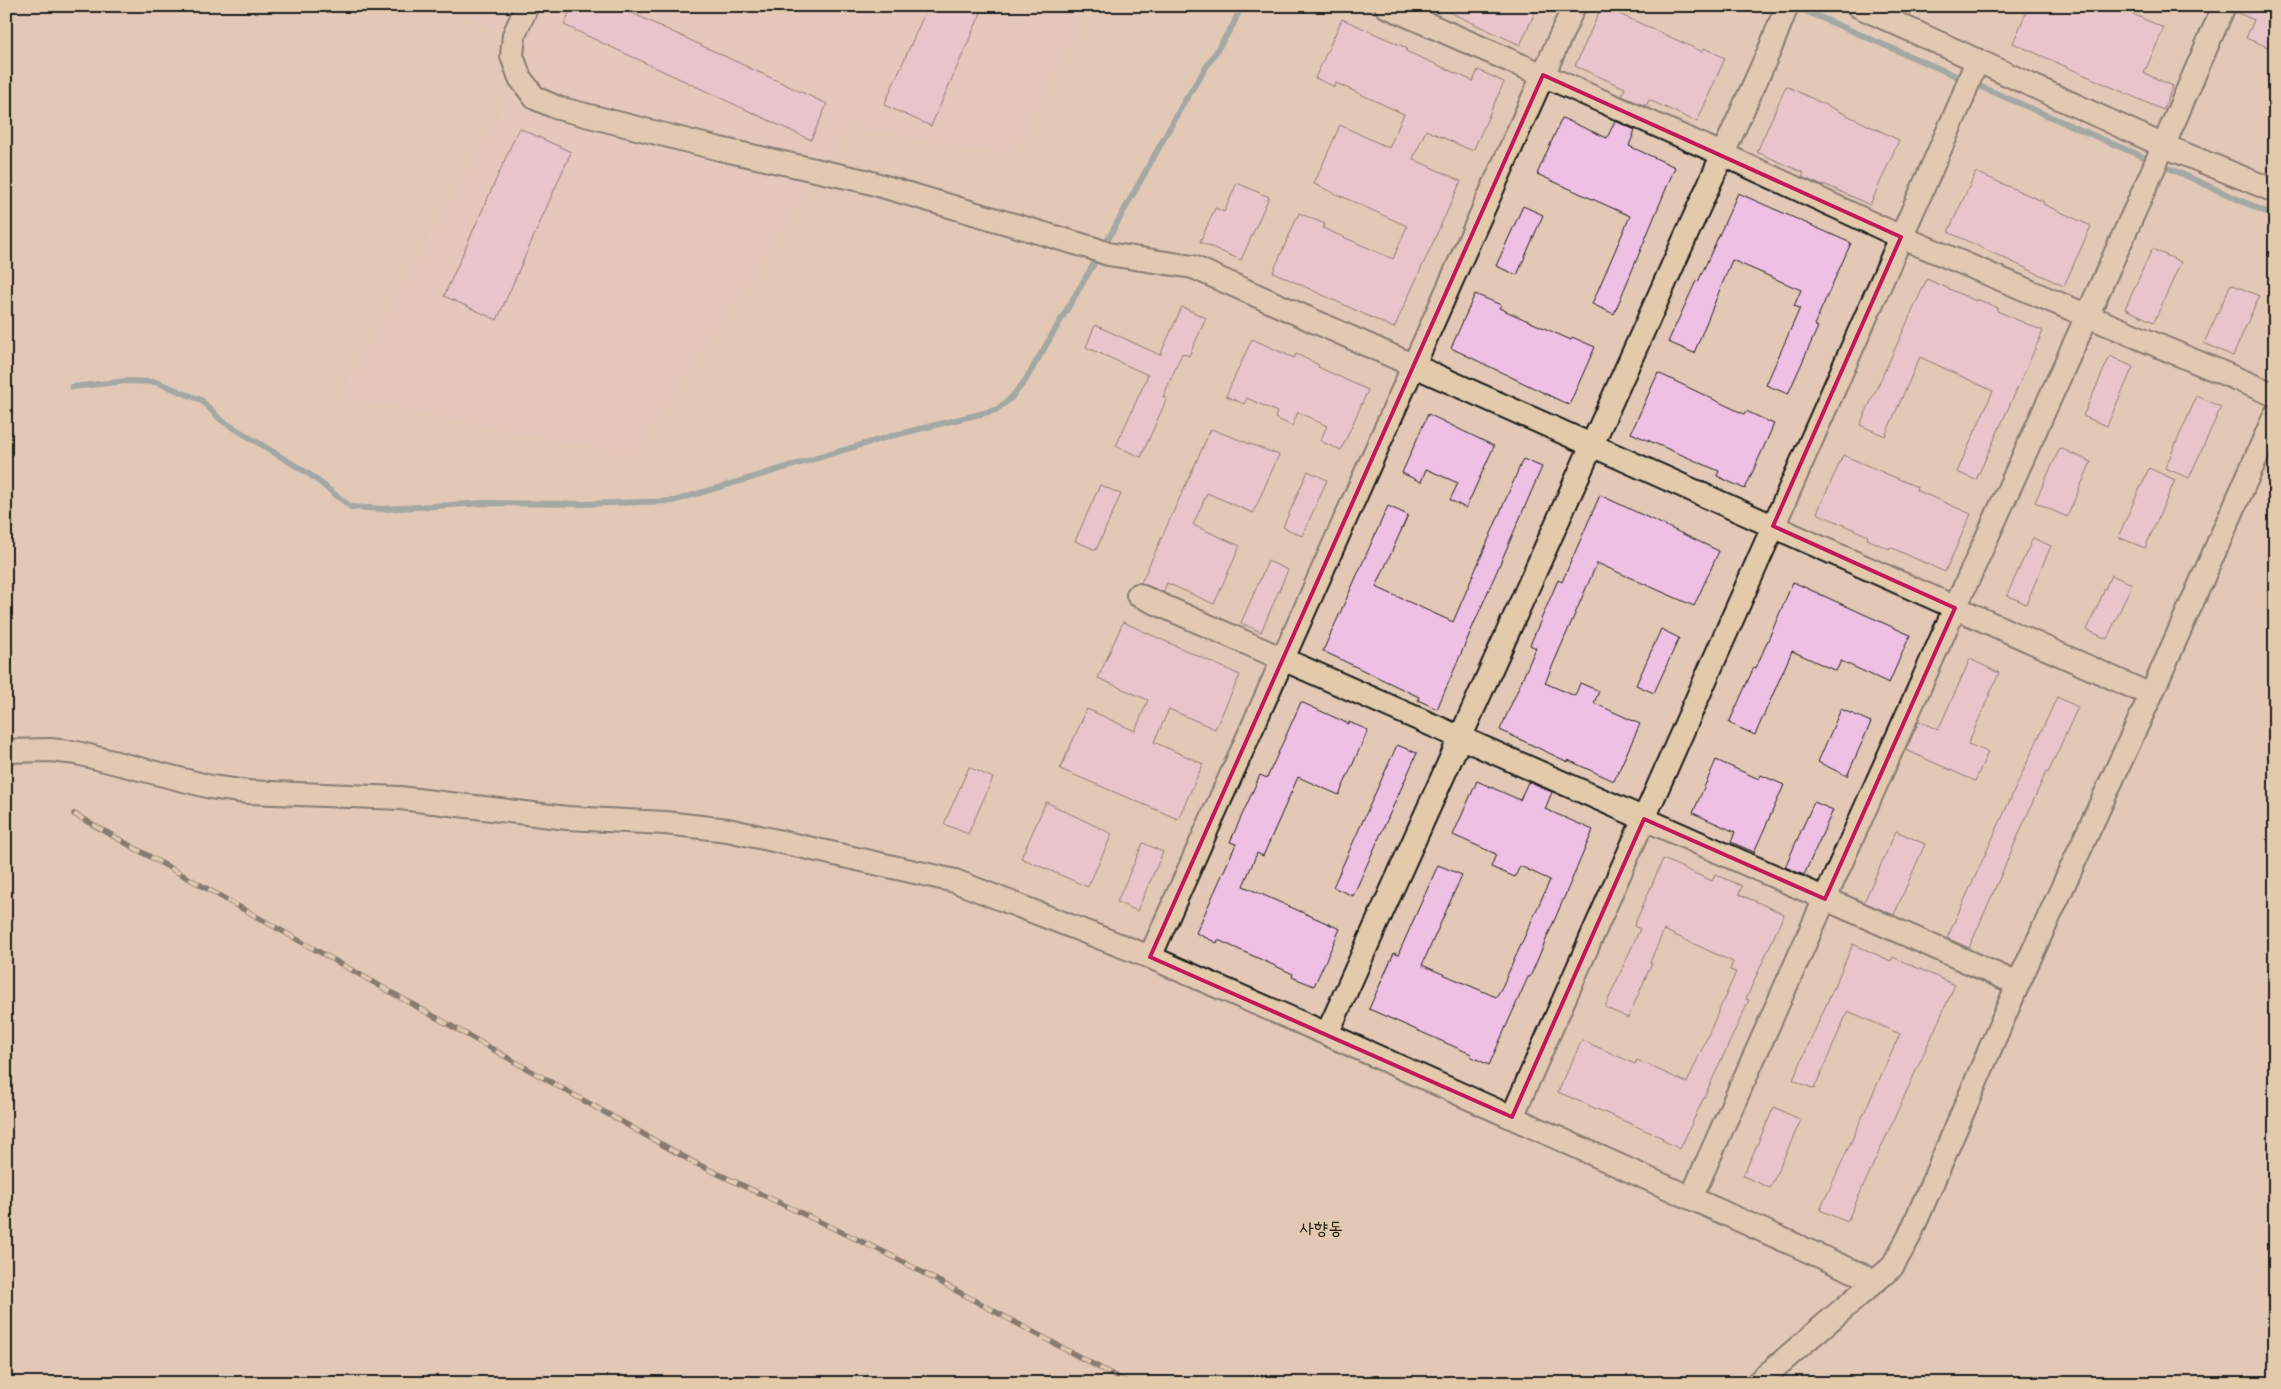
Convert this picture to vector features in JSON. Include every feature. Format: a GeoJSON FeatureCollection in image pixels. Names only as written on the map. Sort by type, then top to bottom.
{"type":"FeatureCollection","features":[{"type":"Feature","properties":{"kind":"street"},"geometry":{"type":"LineString","coordinates":[[527,6],[514,35],[512,56],[520,78],[535,98],[558,108],[720,149],[865,181],[1100,251],[1193,267],[2151,695]]}},
{"type":"Feature","properties":{"kind":"street"},"geometry":{"type":"LineString","coordinates":[[1386,6],[1722,154],[1901,237],[2275,395]]}},
{"type":"Feature","properties":{"kind":"street"},"geometry":{"type":"LineString","coordinates":[[1150,958],[1574,6]]}},
{"type":"Feature","properties":{"kind":"street"},"geometry":{"type":"LineString","coordinates":[[1858,6],[1884,12],[1968,84],[2154,166],[2275,191]]}},
{"type":"Feature","properties":{"kind":"street"},"geometry":{"type":"LineString","coordinates":[[1691,1198],[2088,316],[2224,6]]}},
{"type":"Feature","properties":{"kind":"street"},"geometry":{"type":"LineString","coordinates":[[1327,1034],[1770,49],[1783,14]]}},
{"type":"Feature","properties":{"kind":"street"},"geometry":{"type":"LineString","coordinates":[[1512,1117],[1968,84]]}},
{"type":"Feature","properties":{"kind":"street"},"geometry":{"type":"LineString","coordinates":[[1756,1383],[1892,1267],[1908,1237],[2018,984],[2151,695],[2275,415]]}},
{"type":"Feature","properties":{"kind":"street"},"geometry":{"type":"LineString","coordinates":[[1138,595],[2018,984]]}},
{"type":"Feature","properties":{"kind":"street"},"geometry":{"type":"LineString","coordinates":[[6,751],[50,750],[77,753],[210,787],[247,792],[400,798],[567,818],[666,823],[728,830],[955,881],[1150,958],[1327,1034],[1875,1281]]}},
{"type":"Feature","properties":{"kind":"highlighted area"},"geometry":{"type":"Polygon","coordinates":[[[1543,75],[1901,237],[1773,526],[1955,608],[1825,899],[1644,819],[1512,1117],[1150,957],[1543,75]]]}},
{"type":"Feature","properties":{"kind":"shaded area"},"geometry":{"type":"Polygon","coordinates":[[[447,6],[1090,6],[1013,156],[850,126],[633,456],[340,396],[534,51],[447,6]]]}},
{"type":"Feature","properties":{"kind":"building"},"geometry":{"type":"Polygon","coordinates":[[[572,6],[617,6],[827,104],[811,140],[564,25],[572,6]]]}},
{"type":"Feature","properties":{"kind":"building"},"geometry":{"type":"Polygon","coordinates":[[[928,6],[984,6],[931,126],[884,105],[928,6]]]}},
{"type":"Feature","properties":{"kind":"building"},"geometry":{"type":"Polygon","coordinates":[[[1436,6],[1538,6],[1520,45],[1436,6]]]}},
{"type":"Feature","properties":{"kind":"building"},"geometry":{"type":"Polygon","coordinates":[[[1602,6],[1703,52],[1704,48],[1725,58],[1697,122],[1649,100],[1646,106],[1622,96],[1625,88],[1575,66],[1602,6]]]}},
{"type":"Feature","properties":{"kind":"building"},"geometry":{"type":"Polygon","coordinates":[[[2029,6],[2115,6],[2164,28],[2144,73],[2173,86],[2163,110],[2013,43],[2029,6]]]}},
{"type":"Feature","properties":{"kind":"building"},"geometry":{"type":"Polygon","coordinates":[[[2237,6],[2275,6],[2275,50],[2246,38],[2254,20],[2236,12],[2237,6]]]}},
{"type":"Feature","properties":{"kind":"building"},"geometry":{"type":"Polygon","coordinates":[[[1342,19],[1407,48],[1406,51],[1473,81],[1478,70],[1504,82],[1473,151],[1426,130],[1413,159],[1461,181],[1394,328],[1273,272],[1299,213],[1325,224],[1323,228],[1393,259],[1407,226],[1314,184],[1340,125],[1389,148],[1404,114],[1336,83],[1335,87],[1315,78],[1342,19]]]}},
{"type":"Feature","properties":{"kind":"building"},"geometry":{"type":"Polygon","coordinates":[[[1786,86],[1899,140],[1870,205],[1824,184],[1823,186],[1802,177],[1804,173],[1757,152],[1786,86]]]}},
{"type":"Feature","properties":{"kind":"building"},"geometry":{"type":"Polygon","coordinates":[[[1562,118],[1607,138],[1615,121],[1635,130],[1629,146],[1675,167],[1614,314],[1592,304],[1630,216],[1537,174],[1562,118]]]}},
{"type":"Feature","properties":{"kind":"building"},"geometry":{"type":"Polygon","coordinates":[[[519,128],[571,152],[497,320],[444,296],[519,128]]]}},
{"type":"Feature","properties":{"kind":"building"},"geometry":{"type":"Polygon","coordinates":[[[1976,172],[2044,202],[2043,204],[2091,226],[2064,286],[1948,232],[1976,172]]]}},
{"type":"Feature","properties":{"kind":"building"},"geometry":{"type":"Polygon","coordinates":[[[1237,183],[1269,197],[1241,260],[1200,242],[1215,208],[1224,212],[1237,183]]]}},
{"type":"Feature","properties":{"kind":"building"},"geometry":{"type":"Polygon","coordinates":[[[1738,193],[1851,243],[1814,325],[1818,327],[1788,394],[1766,385],[1800,308],[1794,306],[1801,290],[1732,260],[1694,353],[1668,342],[1696,281],[1698,282],[1738,193]]]}},
{"type":"Feature","properties":{"kind":"building"},"geometry":{"type":"Polygon","coordinates":[[[1523,206],[1543,215],[1517,275],[1496,266],[1523,206]]]}},
{"type":"Feature","properties":{"kind":"building"},"geometry":{"type":"Polygon","coordinates":[[[2152,249],[2181,262],[2154,322],[2125,309],[2152,249]]]}},
{"type":"Feature","properties":{"kind":"building"},"geometry":{"type":"Polygon","coordinates":[[[1927,279],[1976,301],[1977,299],[1998,308],[1997,311],[2043,331],[1976,480],[1957,472],[1993,391],[1920,357],[1885,436],[1860,425],[1927,279]]]}},
{"type":"Feature","properties":{"kind":"building"},"geometry":{"type":"Polygon","coordinates":[[[2231,284],[2259,296],[2233,356],[2204,343],[2231,284]]]}},
{"type":"Feature","properties":{"kind":"building"},"geometry":{"type":"Polygon","coordinates":[[[1475,294],[1501,305],[1499,308],[1571,340],[1572,337],[1595,347],[1569,405],[1451,348],[1475,294]]]}},
{"type":"Feature","properties":{"kind":"building"},"geometry":{"type":"Polygon","coordinates":[[[1182,307],[1206,318],[1189,356],[1182,353],[1163,397],[1167,398],[1141,457],[1116,446],[1148,375],[1086,347],[1095,325],[1160,355],[1182,307]]]}},
{"type":"Feature","properties":{"kind":"building"},"geometry":{"type":"Polygon","coordinates":[[[1252,339],[1294,358],[1296,354],[1319,365],[1318,367],[1368,390],[1341,450],[1320,441],[1327,426],[1298,412],[1292,426],[1275,418],[1277,412],[1247,398],[1244,404],[1226,396],[1252,339]]]}},
{"type":"Feature","properties":{"kind":"building"},"geometry":{"type":"Polygon","coordinates":[[[2110,356],[2133,367],[2107,426],[2083,416],[2110,356]]]}},
{"type":"Feature","properties":{"kind":"building"},"geometry":{"type":"Polygon","coordinates":[[[1658,373],[1744,414],[1746,411],[1774,424],[1745,489],[1717,476],[1719,471],[1631,433],[1658,373]]]}},
{"type":"Feature","properties":{"kind":"building"},"geometry":{"type":"Polygon","coordinates":[[[2197,396],[2221,407],[2189,478],[2165,468],[2197,396]]]}},
{"type":"Feature","properties":{"kind":"building"},"geometry":{"type":"Polygon","coordinates":[[[1428,414],[1494,446],[1466,508],[1450,500],[1458,483],[1426,469],[1421,482],[1402,473],[1428,414]]]}},
{"type":"Feature","properties":{"kind":"building"},"geometry":{"type":"Polygon","coordinates":[[[1211,429],[1279,455],[1253,513],[1207,493],[1193,525],[1240,546],[1214,604],[1167,583],[1163,592],[1141,583],[1211,429]]]}},
{"type":"Feature","properties":{"kind":"building"},"geometry":{"type":"Polygon","coordinates":[[[2060,448],[2091,462],[2067,517],[2035,502],[2060,448]]]}},
{"type":"Feature","properties":{"kind":"building"},"geometry":{"type":"Polygon","coordinates":[[[1843,455],[1917,487],[1916,490],[1971,514],[1945,572],[1890,547],[1889,549],[1867,539],[1868,536],[1817,513],[1843,455]]]}},
{"type":"Feature","properties":{"kind":"building"},"geometry":{"type":"Polygon","coordinates":[[[1523,459],[1542,467],[1437,709],[1418,700],[1419,697],[1323,651],[1388,506],[1408,515],[1376,587],[1453,622],[1523,459]]]}},
{"type":"Feature","properties":{"kind":"building"},"geometry":{"type":"Polygon","coordinates":[[[2149,468],[2175,480],[2145,548],[2118,537],[2149,468]]]}},
{"type":"Feature","properties":{"kind":"building"},"geometry":{"type":"Polygon","coordinates":[[[1308,471],[1327,480],[1302,536],[1283,527],[1308,471]]]}},
{"type":"Feature","properties":{"kind":"building"},"geometry":{"type":"Polygon","coordinates":[[[1100,485],[1121,494],[1096,550],[1075,541],[1100,485]]]}},
{"type":"Feature","properties":{"kind":"building"},"geometry":{"type":"Polygon","coordinates":[[[1600,495],[1719,551],[1694,606],[1597,563],[1545,683],[1575,696],[1580,683],[1599,691],[1594,703],[1640,724],[1614,781],[1500,730],[1536,648],[1530,645],[1558,580],[1562,582],[1600,495]]]}},
{"type":"Feature","properties":{"kind":"building"},"geometry":{"type":"Polygon","coordinates":[[[2033,538],[2051,546],[2026,604],[2007,595],[2033,538]]]}},
{"type":"Feature","properties":{"kind":"building"},"geometry":{"type":"Polygon","coordinates":[[[1268,561],[1288,570],[1261,632],[1241,623],[1268,561]]]}},
{"type":"Feature","properties":{"kind":"building"},"geometry":{"type":"Polygon","coordinates":[[[2111,575],[2132,584],[2107,639],[2087,630],[2111,575]]]}},
{"type":"Feature","properties":{"kind":"building"},"geometry":{"type":"Polygon","coordinates":[[[1793,582],[1910,635],[1889,683],[1841,661],[1836,671],[1792,651],[1755,735],[1729,723],[1754,667],[1756,668],[1793,582]]]}},
{"type":"Feature","properties":{"kind":"building"},"geometry":{"type":"Polygon","coordinates":[[[1123,622],[1240,675],[1215,729],[1169,709],[1154,742],[1203,764],[1178,819],[1060,769],[1087,709],[1135,731],[1148,700],[1098,678],[1123,622]]]}},
{"type":"Feature","properties":{"kind":"building"},"geometry":{"type":"Polygon","coordinates":[[[1661,629],[1679,638],[1654,693],[1636,685],[1661,629]]]}},
{"type":"Feature","properties":{"kind":"building"},"geometry":{"type":"Polygon","coordinates":[[[1970,659],[1999,673],[1968,744],[1988,752],[1975,781],[1906,750],[1919,721],[1938,730],[1970,659]]]}},
{"type":"Feature","properties":{"kind":"building"},"geometry":{"type":"Polygon","coordinates":[[[2057,697],[2078,707],[2048,773],[2046,772],[1969,948],[1947,938],[2057,697]]]}},
{"type":"Feature","properties":{"kind":"building"},"geometry":{"type":"Polygon","coordinates":[[[1301,702],[1349,724],[1349,722],[1368,730],[1339,795],[1298,777],[1263,856],[1257,853],[1243,886],[1340,929],[1314,986],[1292,977],[1293,974],[1218,940],[1217,943],[1196,933],[1236,844],[1230,842],[1260,775],[1267,778],[1301,702]]]}},
{"type":"Feature","properties":{"kind":"building"},"geometry":{"type":"Polygon","coordinates":[[[1841,709],[1871,722],[1847,776],[1818,762],[1841,709]]]}},
{"type":"Feature","properties":{"kind":"building"},"geometry":{"type":"Polygon","coordinates":[[[1397,745],[1417,753],[1353,896],[1333,887],[1397,745]]]}},
{"type":"Feature","properties":{"kind":"building"},"geometry":{"type":"Polygon","coordinates":[[[1716,760],[1759,779],[1761,775],[1784,785],[1754,852],[1731,842],[1735,832],[1693,813],[1716,760]]]}},
{"type":"Feature","properties":{"kind":"building"},"geometry":{"type":"Polygon","coordinates":[[[969,767],[993,778],[968,834],[944,824],[969,767]]]}},
{"type":"Feature","properties":{"kind":"building"},"geometry":{"type":"Polygon","coordinates":[[[1477,781],[1520,800],[1528,782],[1552,792],[1545,809],[1593,830],[1530,977],[1528,977],[1489,1065],[1470,1056],[1471,1054],[1369,1009],[1394,953],[1398,955],[1438,865],[1462,875],[1422,965],[1496,997],[1502,987],[1550,880],[1520,866],[1515,877],[1491,867],[1496,854],[1453,835],[1477,781]]]}},
{"type":"Feature","properties":{"kind":"building"},"geometry":{"type":"Polygon","coordinates":[[[1046,802],[1112,834],[1088,887],[1021,858],[1046,802]]]}},
{"type":"Feature","properties":{"kind":"building"},"geometry":{"type":"Polygon","coordinates":[[[1814,802],[1833,810],[1804,875],[1785,867],[1814,802]]]}},
{"type":"Feature","properties":{"kind":"building"},"geometry":{"type":"Polygon","coordinates":[[[1896,831],[1925,844],[1894,915],[1864,902],[1896,831]]]}},
{"type":"Feature","properties":{"kind":"building"},"geometry":{"type":"Polygon","coordinates":[[[1143,843],[1163,852],[1137,911],[1117,902],[1143,843]]]}},
{"type":"Feature","properties":{"kind":"building"},"geometry":{"type":"Polygon","coordinates":[[[1663,859],[1712,881],[1715,874],[1742,886],[1739,894],[1784,914],[1746,999],[1749,1000],[1680,1149],[1662,1140],[1663,1138],[1558,1092],[1582,1040],[1635,1064],[1637,1060],[1687,1083],[1736,972],[1730,970],[1733,962],[1664,930],[1628,1018],[1605,1007],[1640,929],[1634,926],[1663,859]]]}},
{"type":"Feature","properties":{"kind":"building"},"geometry":{"type":"Polygon","coordinates":[[[1853,944],[1891,961],[1893,957],[1955,985],[1847,1222],[1820,1210],[1900,1034],[1848,1011],[1814,1089],[1793,1080],[1853,944]]]}},
{"type":"Feature","properties":{"kind":"building"},"geometry":{"type":"Polygon","coordinates":[[[1774,1107],[1801,1120],[1770,1188],[1743,1176],[1774,1107]]]}},
{"type":"Feature","properties":{"kind":"waterway"},"geometry":{"type":"LineString","coordinates":[[72,387],[126,381],[156,382],[201,400],[221,420],[309,474],[351,507],[383,509],[484,503],[583,504],[673,501],[891,436],[996,410],[1010,399],[1025,381],[1106,243],[1184,102],[1233,25],[1241,6]]}},
{"type":"Feature","properties":{"kind":"waterway"},"geometry":{"type":"LineString","coordinates":[[1794,6],[2162,165],[2275,216]]}},
{"type":"Feature","properties":{"kind":"railway"},"geometry":{"type":"LineString","coordinates":[[74,814],[695,1163],[888,1254],[1128,1383]]}},
{"type":"Feature","properties":{"kind":"district","name":"사향동"},"geometry":{"type":"Point","coordinates":[1321,1228]}}]}
